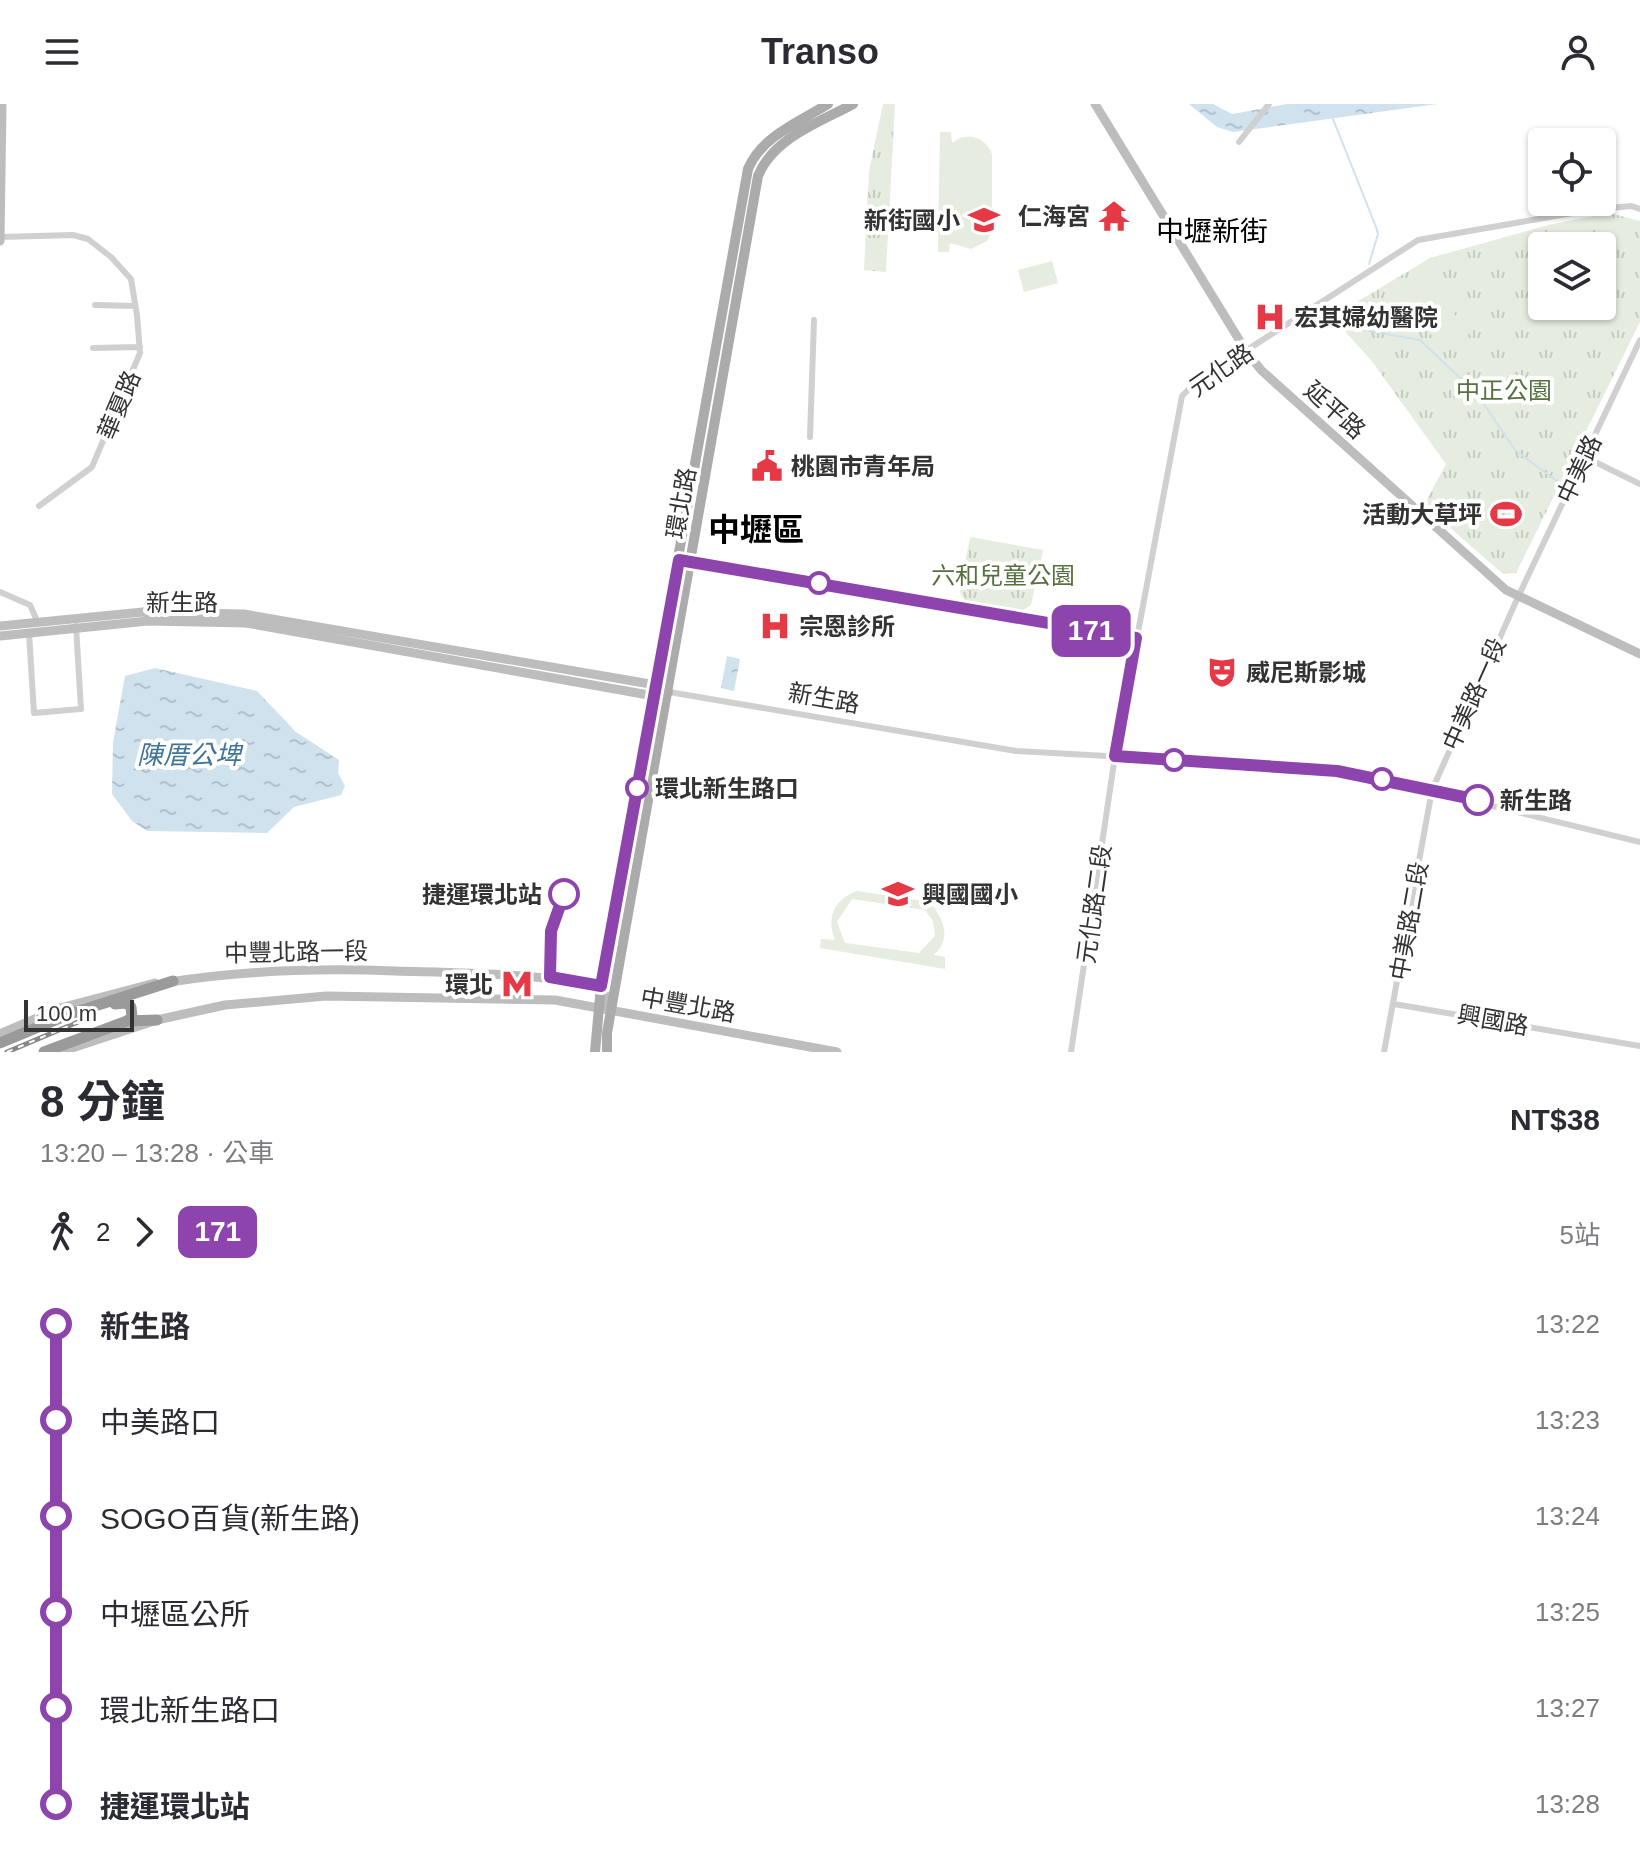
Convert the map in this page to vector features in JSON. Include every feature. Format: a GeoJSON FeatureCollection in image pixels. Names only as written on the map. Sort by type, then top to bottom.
{"type":"FeatureCollection","features":[{"type":"Feature","properties":{"kind":"highway"},"geometry":{"type":"LineString","coordinates":[[1,1039],[173,981]]}},
{"type":"Feature","properties":{"kind":"highway"},"geometry":{"type":"LineString","coordinates":[[70,1014],[126,1003],[132,1013],[127,1021]]}},
{"type":"Feature","properties":{"kind":"highway"},"geometry":{"type":"LineString","coordinates":[[44,1052],[127,1021],[157,1020]]}},
{"type":"Feature","properties":{"kind":"main road"},"geometry":{"type":"LineString","coordinates":[[0,239],[2,104]]}},
{"type":"Feature","properties":{"kind":"main road","name":"環北路"},"geometry":{"type":"LineString","coordinates":[[595,1052],[601,986],[748,169],[754,155],[766,141],[828,104]]}},
{"type":"Feature","properties":{"kind":"main road","name":"環北路"},"geometry":{"type":"LineString","coordinates":[[607,1052],[763,163],[787,141],[853,104]]}},
{"type":"Feature","properties":{"kind":"main road","name":"延平路"},"geometry":{"type":"LineString","coordinates":[[1095,104],[1246,351],[1261,370],[1518,597],[1640,654]]}},
{"type":"Feature","properties":{"kind":"main road"},"geometry":{"type":"LineString","coordinates":[[0,626],[76,623]]}},
{"type":"Feature","properties":{"kind":"main road","name":"新生路"},"geometry":{"type":"LineString","coordinates":[[0,636],[76,623],[246,623],[669,692]]}},
{"type":"Feature","properties":{"kind":"main road","name":"中豐北路一段"},"geometry":{"type":"LineString","coordinates":[[1,1039],[60,1008],[139,985],[235,971],[335,968],[550,977],[601,986]]}},
{"type":"Feature","properties":{"kind":"main road","name":"中豐北路"},"geometry":{"type":"LineString","coordinates":[[601,986],[612,1011],[837,1052]]}},
{"type":"Feature","properties":{"kind":"main road","name":"中豐北路一段"},"geometry":{"type":"LineString","coordinates":[[60,1052],[157,1020],[225,1005],[326,996],[555,1000],[612,1011]]}},
{"type":"Feature","properties":{"kind":"street"},"geometry":{"type":"LineString","coordinates":[[1239,142],[1268,106]]}},
{"type":"Feature","properties":{"kind":"street","name":"元化路"},"geometry":{"type":"LineString","coordinates":[[1115,756],[1182,396],[1194,384],[1418,240],[1590,210],[1631,206],[1640,209]]}},
{"type":"Feature","properties":{"kind":"street","name":"華夏路"},"geometry":{"type":"LineString","coordinates":[[0,239],[73,235],[88,239],[111,257],[131,279],[135,306],[140,347],[132,375],[92,467],[39,506]]}},
{"type":"Feature","properties":{"kind":"street"},"geometry":{"type":"LineString","coordinates":[[95,305],[135,306]]}},
{"type":"Feature","properties":{"kind":"street"},"geometry":{"type":"LineString","coordinates":[[810,437],[814,320]]}},
{"type":"Feature","properties":{"kind":"street","name":"中美路"},"geometry":{"type":"LineString","coordinates":[[1518,597],[1640,340]]}},
{"type":"Feature","properties":{"kind":"street"},"geometry":{"type":"LineString","coordinates":[[93,348],[140,347]]}},
{"type":"Feature","properties":{"kind":"street"},"geometry":{"type":"LineString","coordinates":[[702,424],[715,426]]}},
{"type":"Feature","properties":{"kind":"street"},"geometry":{"type":"LineString","coordinates":[[1585,457],[1640,484]]}},
{"type":"Feature","properties":{"kind":"street"},"geometry":{"type":"LineString","coordinates":[[679,560],[691,562]]}},
{"type":"Feature","properties":{"kind":"street"},"geometry":{"type":"LineString","coordinates":[[756,572],[795,579]]}},
{"type":"Feature","properties":{"kind":"street"},"geometry":{"type":"LineString","coordinates":[[0,592],[30,605],[38,623]]}},
{"type":"Feature","properties":{"kind":"street","name":"中美路一段"},"geometry":{"type":"LineString","coordinates":[[1432,790],[1518,597]]}},
{"type":"Feature","properties":{"kind":"street"},"geometry":{"type":"LineString","coordinates":[[29,633],[34,713],[81,709],[76,623]]}},
{"type":"Feature","properties":{"kind":"street","name":"新生路"},"geometry":{"type":"LineString","coordinates":[[669,692],[1016,751],[1337,771],[1432,790],[1640,842]]}},
{"type":"Feature","properties":{"kind":"street","name":"元化路二段"},"geometry":{"type":"LineString","coordinates":[[1071,1052],[1115,756]]}},
{"type":"Feature","properties":{"kind":"street","name":"中美路二段"},"geometry":{"type":"LineString","coordinates":[[1384,1052],[1432,790]]}},
{"type":"Feature","properties":{"kind":"street","name":"興國路"},"geometry":{"type":"LineString","coordinates":[[1394,1004],[1640,1045]]}},
{"type":"Feature","properties":{"kind":"street"},"geometry":{"type":"LineString","coordinates":[[1639,1052],[1640,1045]]}},
{"type":"Feature","properties":{"kind":"green space"},"geometry":{"type":"Polygon","coordinates":[[[883,104],[895,104],[886,272],[864,270],[869,171],[883,104]]]}},
{"type":"Feature","properties":{"kind":"green space"},"geometry":{"type":"Polygon","coordinates":[[[940,132],[951,132],[952,143],[969,136],[980,139],[992,154],[992,232],[987,241],[971,249],[950,243],[949,252],[938,252],[940,132]]]}},
{"type":"Feature","properties":{"kind":"green space","name":"中正公園"},"geometry":{"type":"Polygon","coordinates":[[[1616,215],[1640,221],[1640,322],[1516,573],[1503,574],[1424,505],[1446,464],[1371,360],[1332,317],[1430,258],[1548,225],[1594,216],[1616,215]]]}},
{"type":"Feature","properties":{"kind":"green space"},"geometry":{"type":"Polygon","coordinates":[[[1052,261],[1058,283],[1024,292],[1018,270],[1052,261]]]}},
{"type":"Feature","properties":{"kind":"green space"},"geometry":{"type":"Polygon","coordinates":[[[1420,273],[1470,333],[1446,353],[1396,292],[1420,273]]]}},
{"type":"Feature","properties":{"kind":"green space","name":"六和兒童公園"},"geometry":{"type":"Polygon","coordinates":[[[970,537],[1043,550],[1031,605],[1023,610],[964,600],[960,592],[970,537]]]}},
{"type":"Feature","properties":{"kind":"green space"},"geometry":{"type":"Polygon","coordinates":[[[857,891],[930,902],[944,929],[943,942],[934,955],[945,957],[945,969],[820,948],[821,939],[835,940],[831,924],[834,910],[849,894],[857,891]],[[852,899],[837,922],[845,943],[919,953],[935,936],[933,921],[925,910],[852,899]]]}},
{"type":"Feature","properties":{"kind":"water"},"geometry":{"type":"Polygon","coordinates":[[[1189,104],[1213,104],[1232,114],[1287,104],[1437,104],[1233,132],[1217,127],[1189,104]]]}},
{"type":"Feature","properties":{"kind":"water"},"geometry":{"type":"Polygon","coordinates":[[[727,656],[740,659],[734,691],[721,688],[727,656]]]}},
{"type":"Feature","properties":{"kind":"water","name":"陳厝公埤"},"geometry":{"type":"Polygon","coordinates":[[[155,668],[257,691],[296,732],[339,760],[338,773],[345,786],[341,795],[294,807],[267,833],[147,831],[132,821],[112,794],[113,742],[125,676],[155,668]]]}},
{"type":"Feature","properties":{"kind":"waterway"},"geometry":{"type":"LineString","coordinates":[[1333,119],[1378,234],[1369,264]]}},
{"type":"Feature","properties":{"kind":"waterway"},"geometry":{"type":"LineString","coordinates":[[1337,307],[1364,330],[1420,340],[1477,394],[1515,450],[1557,481]]}},
{"type":"Feature","properties":{"kind":"railway"},"geometry":{"type":"LineString","coordinates":[[7,1052],[78,1022]]}},
{"type":"Feature","properties":{"kind":"bus line","name":"171"},"geometry":{"type":"LineString","coordinates":[[564,894],[551,931],[550,977],[601,986],[679,560],[1136,638],[1115,756],[1337,771],[1478,800]]}},
{"type":"Feature","properties":{"kind":"place","name":"仁海宮"},"geometry":{"type":"Point","coordinates":[1114,216]}},
{"type":"Feature","properties":{"kind":"place","name":"新街國小"},"geometry":{"type":"Point","coordinates":[984,220]}},
{"type":"Feature","properties":{"kind":"place","name":"宏其婦幼醫院"},"geometry":{"type":"Point","coordinates":[1270,317]}},
{"type":"Feature","properties":{"kind":"place","name":"桃園市青年局"},"geometry":{"type":"Point","coordinates":[767,466]}},
{"type":"Feature","properties":{"kind":"place","name":"活動大草坪"},"geometry":{"type":"Point","coordinates":[1506,514]}},
{"type":"Feature","properties":{"kind":"place","name":"宗恩診所"},"geometry":{"type":"Point","coordinates":[775,626]}},
{"type":"Feature","properties":{"kind":"place","name":"威尼斯影城"},"geometry":{"type":"Point","coordinates":[1222,672]}},
{"type":"Feature","properties":{"kind":"place","name":"環北新生路口"},"geometry":{"type":"Point","coordinates":[637,788]}},
{"type":"Feature","properties":{"kind":"place","name":"新生路"},"geometry":{"type":"Point","coordinates":[1478,800]}},
{"type":"Feature","properties":{"kind":"place","name":"捷運環北站"},"geometry":{"type":"Point","coordinates":[564,894]}},
{"type":"Feature","properties":{"kind":"place","name":"興國國小"},"geometry":{"type":"Point","coordinates":[898,894]}},
{"type":"Feature","properties":{"kind":"place","name":"環北"},"geometry":{"type":"Point","coordinates":[517,984]}},
{"type":"Feature","properties":{"kind":"district","name":"中壢新街"},"geometry":{"type":"Point","coordinates":[1212,231]}},
{"type":"Feature","properties":{"kind":"district","name":"中壢區"},"geometry":{"type":"Point","coordinates":[756,530]}}]}
